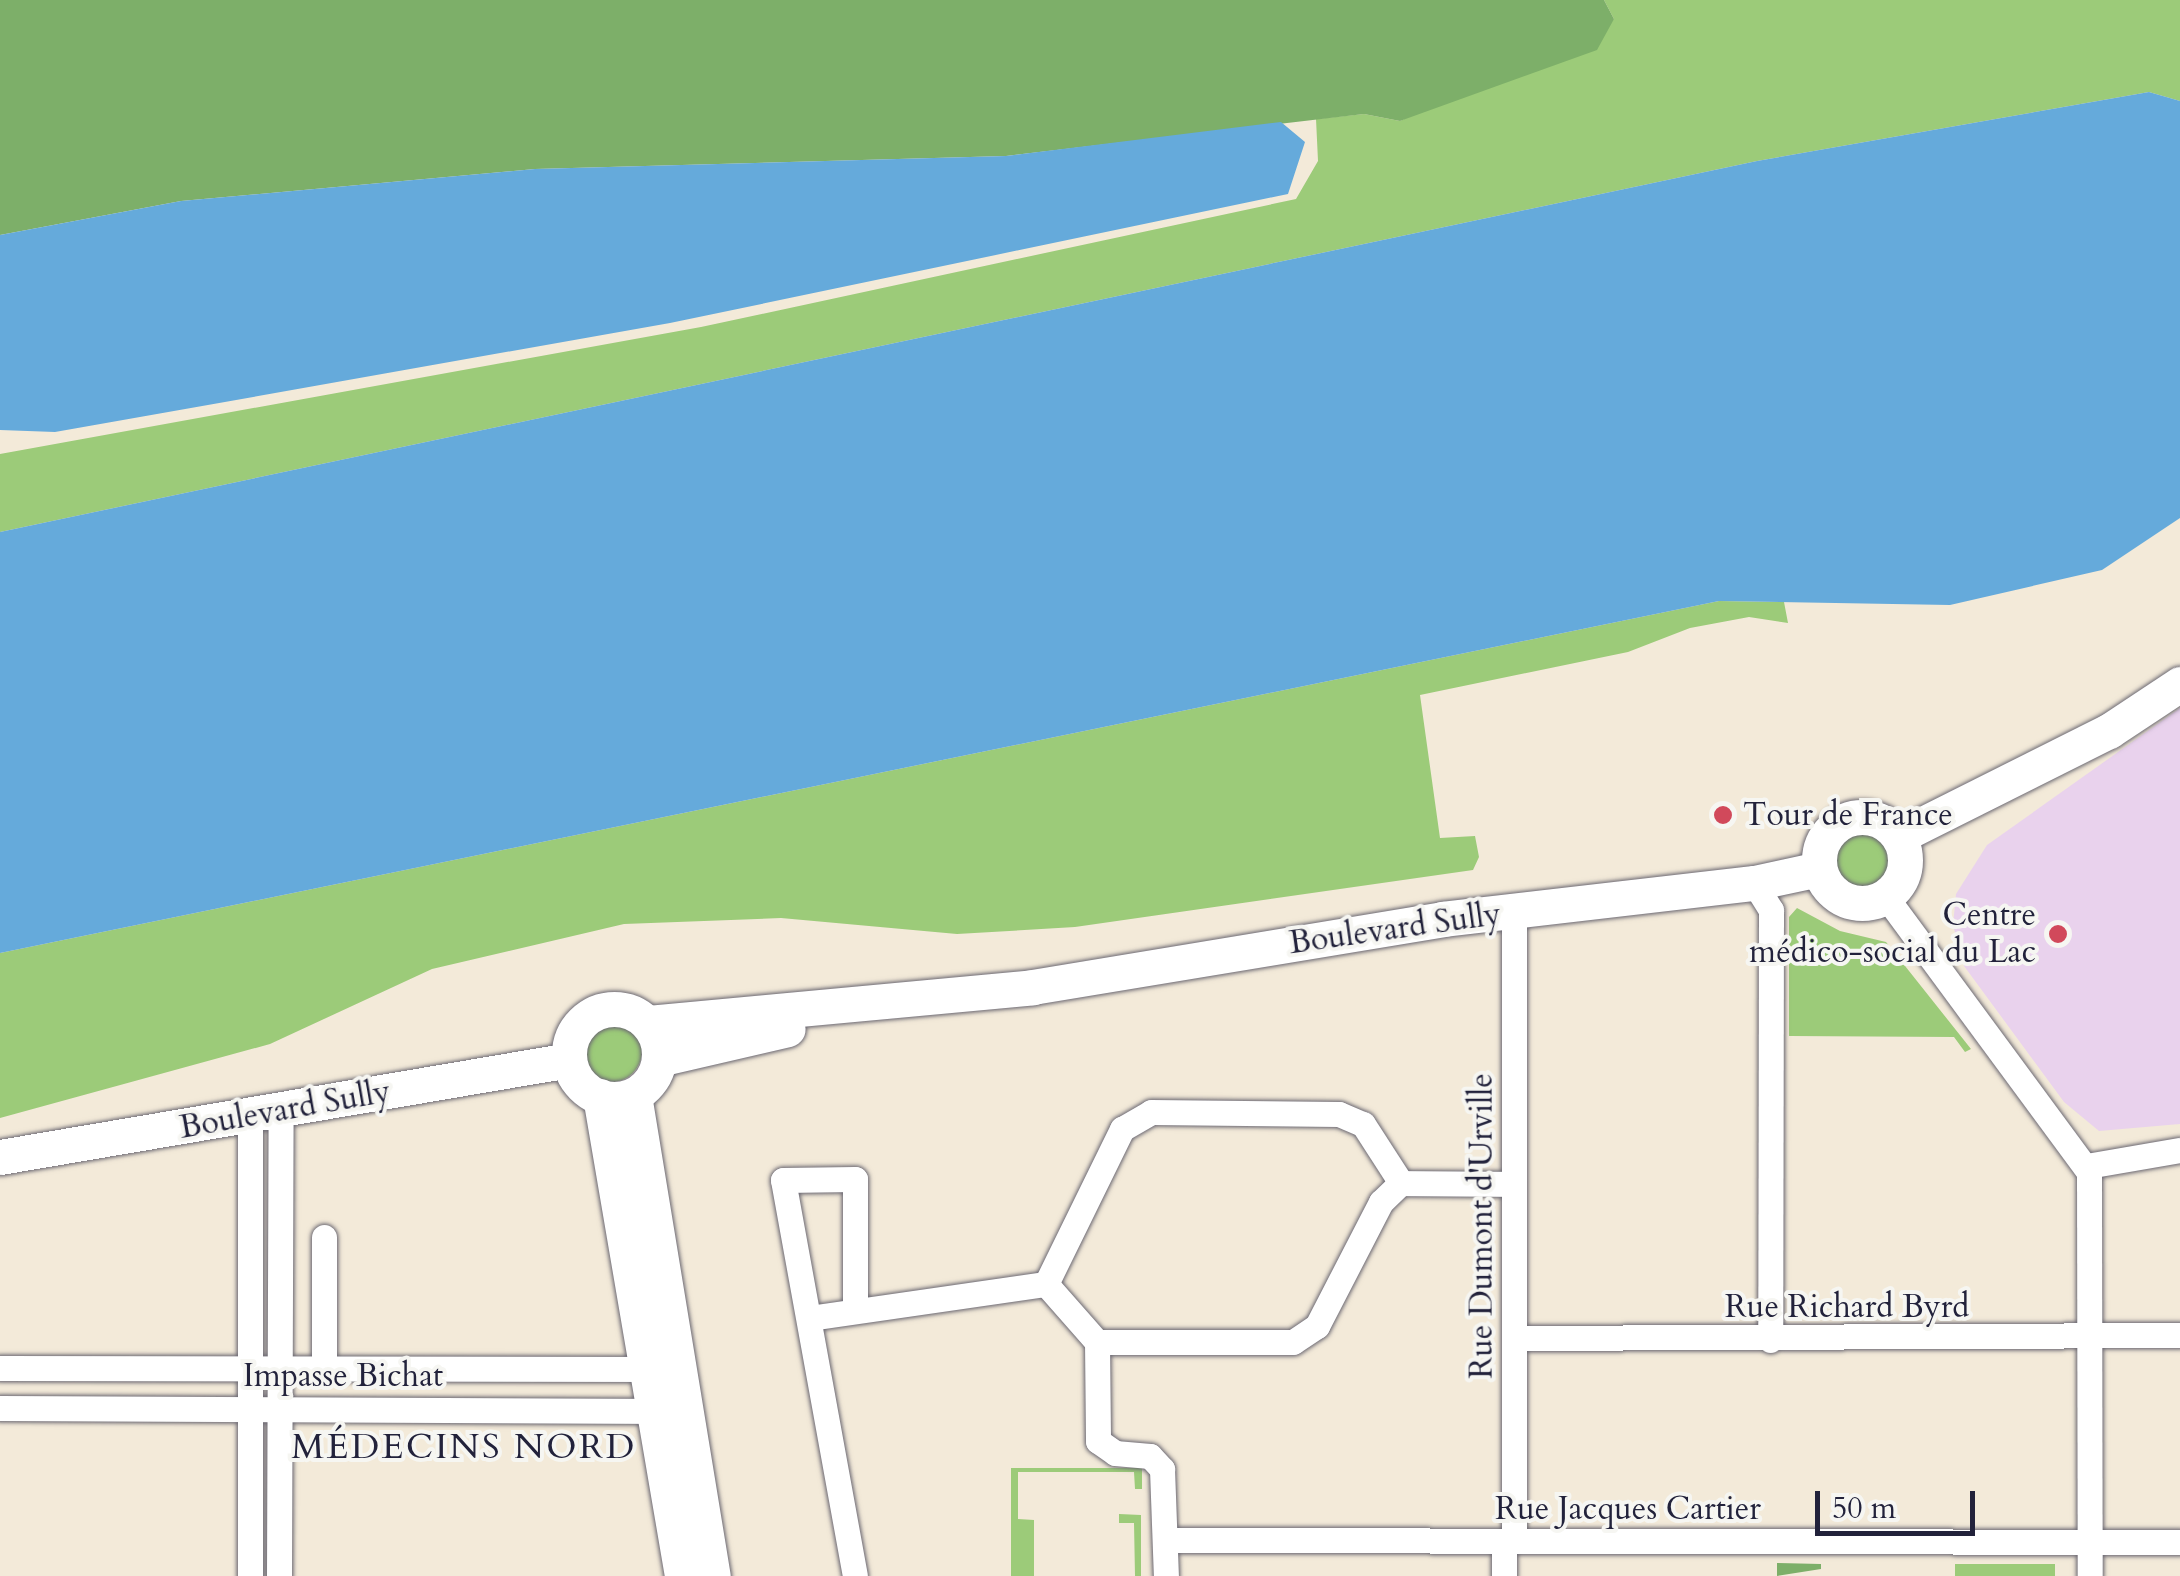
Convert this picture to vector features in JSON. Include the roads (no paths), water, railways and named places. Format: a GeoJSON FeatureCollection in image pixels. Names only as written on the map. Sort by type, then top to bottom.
{"type":"FeatureCollection","features":[{"type":"Feature","properties":{"kind":"main road"},"geometry":{"type":"LineString","coordinates":[[1899,836],[2109,732],[2180,684]]}},
{"type":"Feature","properties":{"kind":"main road"},"geometry":{"type":"LineString","coordinates":[[1875,818],[1899,836],[1906,862],[1886,897],[1845,901],[1819,869],[1823,840],[1845,820],[1875,818]]}},
{"type":"Feature","properties":{"kind":"main road","name":"Boulevard Sully"},"geometry":{"type":"LineString","coordinates":[[659,1059],[971,994],[1514,912],[1754,883],[1819,869]]}},
{"type":"Feature","properties":{"kind":"main road","name":"Boulevard Sully"},"geometry":{"type":"LineString","coordinates":[[648,1023],[971,994]]}},
{"type":"Feature","properties":{"kind":"main road"},"geometry":{"type":"LineString","coordinates":[[623,1009],[648,1023],[659,1059],[654,1076],[617,1095],[582,1086],[569,1060],[574,1032],[595,1013],[623,1009]]}},
{"type":"Feature","properties":{"kind":"main road","name":"Boulevard Sully"},"geometry":{"type":"LineString","coordinates":[[0,1157],[569,1060]]}},
{"type":"Feature","properties":{"kind":"main road"},"geometry":{"type":"LineString","coordinates":[[617,1095],[670,1411],[682,1576]]}},
{"type":"Feature","properties":{"kind":"main road"},"geometry":{"type":"LineString","coordinates":[[670,1411],[714,1576]]}},
{"type":"Feature","properties":{"kind":"street"},"geometry":{"type":"LineString","coordinates":[[1754,883],[1772,910],[1770,1340]]}},
{"type":"Feature","properties":{"kind":"street"},"geometry":{"type":"LineString","coordinates":[[1886,897],[2087,1166],[2090,1576]]}},
{"type":"Feature","properties":{"kind":"street","name":"Rue Dumont d'Urville"},"geometry":{"type":"LineString","coordinates":[[1504,1576],[1509,1541],[1514,1338],[1514,912]]}},
{"type":"Feature","properties":{"kind":"street"},"geometry":{"type":"LineString","coordinates":[[1046,1284],[1122,1128],[1151,1112],[1339,1114],[1363,1124],[1401,1183]]}},
{"type":"Feature","properties":{"kind":"street"},"geometry":{"type":"LineString","coordinates":[[266,1114],[280,1367],[279,1576]]}},
{"type":"Feature","properties":{"kind":"street"},"geometry":{"type":"LineString","coordinates":[[250,1576],[250,1368],[266,1114]]}},
{"type":"Feature","properties":{"kind":"street"},"geometry":{"type":"LineString","coordinates":[[2087,1166],[2180,1150]]}},
{"type":"Feature","properties":{"kind":"street"},"geometry":{"type":"LineString","coordinates":[[855,1309],[855,1179],[783,1180],[855,1576]]}},
{"type":"Feature","properties":{"kind":"street"},"geometry":{"type":"LineString","coordinates":[[1097,1342],[1292,1342],[1317,1326],[1381,1202],[1401,1183],[1514,1184]]}},
{"type":"Feature","properties":{"kind":"street"},"geometry":{"type":"LineString","coordinates":[[324,1237],[324,1369]]}},
{"type":"Feature","properties":{"kind":"street"},"geometry":{"type":"LineString","coordinates":[[810,1318],[1046,1284]]}},
{"type":"Feature","properties":{"kind":"street"},"geometry":{"type":"LineString","coordinates":[[1046,1284],[1097,1342],[1098,1441],[1115,1453],[1150,1456],[1162,1470],[1166,1576]]}},
{"type":"Feature","properties":{"kind":"street","name":"Rue Richard Byrd"},"geometry":{"type":"LineString","coordinates":[[1514,1338],[2091,1339],[2180,1335]]}},
{"type":"Feature","properties":{"kind":"street","name":"Impasse Bichat"},"geometry":{"type":"LineString","coordinates":[[0,1368],[663,1369]]}},
{"type":"Feature","properties":{"kind":"street","name":"Impasse Bichat"},"geometry":{"type":"LineString","coordinates":[[0,1408],[670,1411]]}},
{"type":"Feature","properties":{"kind":"street","name":"Rue Jacques Cartier"},"geometry":{"type":"LineString","coordinates":[[1166,1540],[2180,1542]]}},
{"type":"Feature","properties":{"kind":"water"},"geometry":{"type":"Polygon","coordinates":[[[2149,92],[2180,101],[2180,518],[2102,570],[1950,605],[1719,601],[0,953],[0,532],[1757,161],[2149,92]]]}},
{"type":"Feature","properties":{"kind":"water"},"geometry":{"type":"Polygon","coordinates":[[[1281,122],[1305,142],[1288,194],[670,323],[55,432],[0,430],[0,235],[181,201],[535,169],[1006,156],[1281,122]]]}},
{"type":"Feature","properties":{"kind":"place","name":"Tour de France"},"geometry":{"type":"Point","coordinates":[1723,815]}},
{"type":"Feature","properties":{"kind":"place","name":"Centre médico-social du Lac"},"geometry":{"type":"Point","coordinates":[2058,934]}},
{"type":"Feature","properties":{"kind":"district","name":"MÉDECINS NORD"},"geometry":{"type":"Point","coordinates":[464,1447]}}]}
